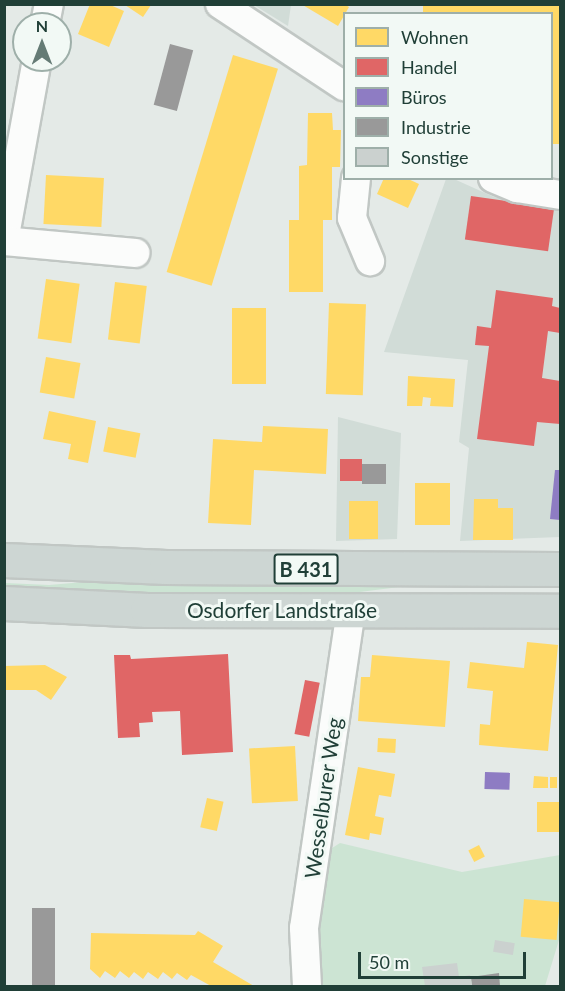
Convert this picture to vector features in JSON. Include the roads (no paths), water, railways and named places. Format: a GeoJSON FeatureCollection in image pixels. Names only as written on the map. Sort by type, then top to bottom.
{"type":"FeatureCollection","features":[{"type":"Feature","properties":{"kind":"main road","name":"Osdorfer Landstraße"},"geometry":{"type":"LineString","coordinates":[[4,560],[166,567],[561,569]]}},
{"type":"Feature","properties":{"kind":"main road","name":"Osdorfer Landstraße"},"geometry":{"type":"LineString","coordinates":[[4,603],[147,610],[561,611]]}},
{"type":"Feature","properties":{"kind":"street"},"geometry":{"type":"LineString","coordinates":[[220,4],[343,85]]}},
{"type":"Feature","properties":{"kind":"street"},"geometry":{"type":"LineString","coordinates":[[35,72],[4,241],[135,253]]}},
{"type":"Feature","properties":{"kind":"street"},"geometry":{"type":"LineString","coordinates":[[356,180],[352,218],[370,261]]}},
{"type":"Feature","properties":{"kind":"street"},"geometry":{"type":"LineString","coordinates":[[497,180],[517,188],[561,195]]}},
{"type":"Feature","properties":{"kind":"street","name":"Wesselburer Weg"},"geometry":{"type":"LineString","coordinates":[[307,987],[304,928],[351,610]]}}]}
